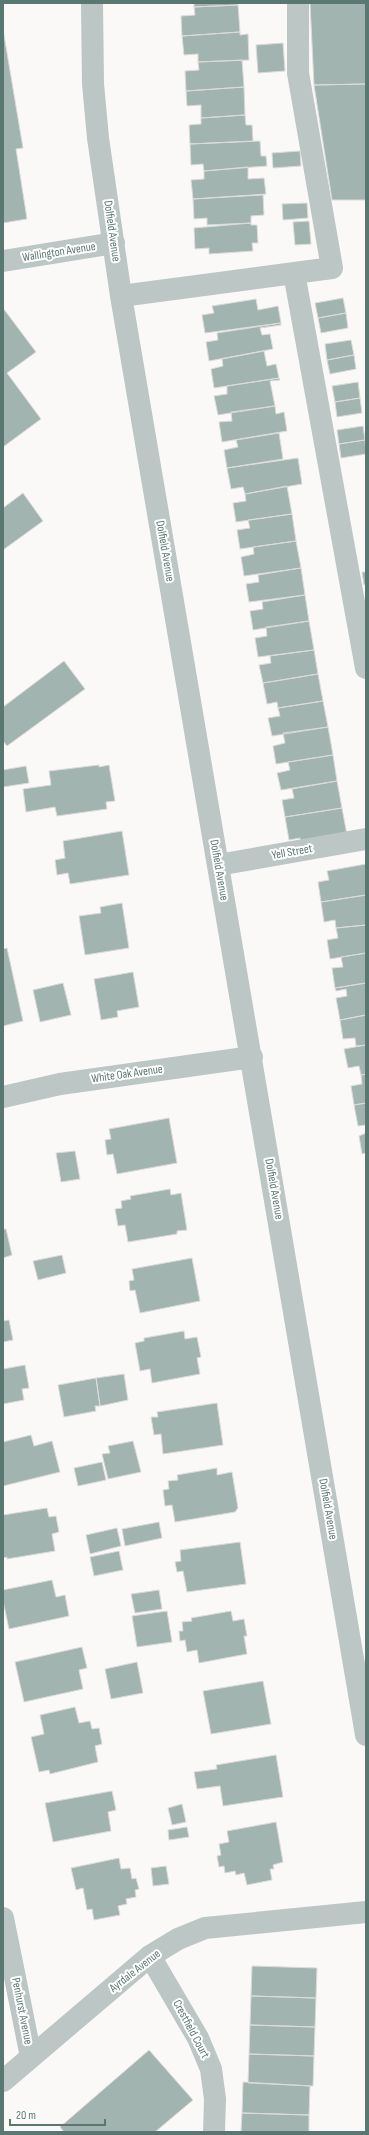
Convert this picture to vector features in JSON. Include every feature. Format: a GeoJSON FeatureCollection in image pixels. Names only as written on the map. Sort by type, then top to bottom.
{"type":"FeatureCollection","features":[{"type":"Feature","properties":{"kind":"street","name":"Dolfield Avenue"},"geometry":{"type":"LineString","coordinates":[[92,3],[92,84],[98,138],[121,296],[252,1057],[366,1735]]}},
{"type":"Feature","properties":{"kind":"street"},"geometry":{"type":"LineString","coordinates":[[121,296],[332,268],[298,73],[298,3]]}},
{"type":"Feature","properties":{"kind":"street","name":"Wallington Avenue"},"geometry":{"type":"LineString","coordinates":[[3,261],[114,243]]}},
{"type":"Feature","properties":{"kind":"street"},"geometry":{"type":"LineString","coordinates":[[294,273],[366,668]]}},
{"type":"Feature","properties":{"kind":"street","name":"Yell Street"},"geometry":{"type":"LineString","coordinates":[[218,866],[366,839]]}},
{"type":"Feature","properties":{"kind":"street","name":"White Oak Avenue"},"geometry":{"type":"LineString","coordinates":[[3,1097],[60,1084],[252,1057]]}},
{"type":"Feature","properties":{"kind":"street","name":"Ayrdale Avenue"},"geometry":{"type":"LineString","coordinates":[[3,2081],[150,1956],[178,1939],[205,1928],[366,1912]]}},
{"type":"Feature","properties":{"kind":"street","name":"Penhurst Avenue"},"geometry":{"type":"LineString","coordinates":[[3,1918],[31,2057]]}},
{"type":"Feature","properties":{"kind":"street","name":"Crestfield Court"},"geometry":{"type":"LineString","coordinates":[[150,1956],[198,2038],[211,2069],[215,2099],[214,2132]]}},
{"type":"Feature","properties":{"kind":"building"},"geometry":{"type":"Polygon","coordinates":[[[194,3],[238,3],[238,5],[194,7],[194,3]]]}},
{"type":"Feature","properties":{"kind":"building"},"geometry":{"type":"Polygon","coordinates":[[[310,3],[366,3],[366,84],[314,85],[310,3]]]}},
{"type":"Feature","properties":{"kind":"building"},"geometry":{"type":"Polygon","coordinates":[[[238,5],[240,32],[182,36],[181,16],[195,15],[194,7],[238,5]]]}},
{"type":"Feature","properties":{"kind":"building"},"geometry":{"type":"Polygon","coordinates":[[[3,29],[23,148],[16,149],[27,219],[3,223],[3,29]]]}},
{"type":"Feature","properties":{"kind":"building"},"geometry":{"type":"Polygon","coordinates":[[[240,32],[240,35],[248,34],[249,60],[198,62],[198,54],[184,55],[182,36],[240,32]]]}},
{"type":"Feature","properties":{"kind":"building"},"geometry":{"type":"Polygon","coordinates":[[[283,43],[285,71],[258,73],[256,45],[283,43]]]}},
{"type":"Feature","properties":{"kind":"building"},"geometry":{"type":"Polygon","coordinates":[[[242,60],[244,87],[186,91],[185,71],[199,70],[198,62],[242,60]]]}},
{"type":"Feature","properties":{"kind":"building"},"geometry":{"type":"Polygon","coordinates":[[[366,84],[366,200],[332,200],[314,85],[366,84]]]}},
{"type":"Feature","properties":{"kind":"building"},"geometry":{"type":"Polygon","coordinates":[[[244,87],[245,115],[201,118],[201,105],[187,106],[186,91],[244,87]]]}},
{"type":"Feature","properties":{"kind":"building"},"geometry":{"type":"Polygon","coordinates":[[[245,115],[246,125],[252,125],[253,141],[190,144],[189,125],[201,124],[201,118],[245,115]]]}},
{"type":"Feature","properties":{"kind":"building"},"geometry":{"type":"Polygon","coordinates":[[[260,141],[261,156],[266,156],[267,166],[204,171],[203,164],[191,165],[190,144],[260,141]]]}},
{"type":"Feature","properties":{"kind":"building"},"geometry":{"type":"Polygon","coordinates":[[[300,151],[301,166],[273,168],[272,153],[300,151]]]}},
{"type":"Feature","properties":{"kind":"building"},"geometry":{"type":"Polygon","coordinates":[[[248,167],[248,179],[264,178],[266,194],[193,199],[191,180],[204,179],[204,171],[248,167]]]}},
{"type":"Feature","properties":{"kind":"building"},"geometry":{"type":"Polygon","coordinates":[[[263,195],[264,215],[251,216],[251,223],[207,225],[207,218],[194,219],[193,199],[263,195]]]}},
{"type":"Feature","properties":{"kind":"building"},"geometry":{"type":"Polygon","coordinates":[[[307,203],[308,218],[283,220],[282,204],[307,203]]]}},
{"type":"Feature","properties":{"kind":"building"},"geometry":{"type":"Polygon","coordinates":[[[309,221],[311,244],[295,245],[293,222],[309,221]]]}},
{"type":"Feature","properties":{"kind":"building"},"geometry":{"type":"Polygon","coordinates":[[[251,223],[251,225],[257,225],[258,243],[252,243],[253,251],[209,254],[209,248],[195,249],[194,228],[251,223]]]}},
{"type":"Feature","properties":{"kind":"building"},"geometry":{"type":"Polygon","coordinates":[[[343,298],[346,313],[318,318],[315,303],[343,298]]]}},
{"type":"Feature","properties":{"kind":"building"},"geometry":{"type":"Polygon","coordinates":[[[256,299],[258,310],[278,306],[281,323],[205,333],[202,315],[214,313],[212,306],[256,299]]]}},
{"type":"Feature","properties":{"kind":"building"},"geometry":{"type":"Polygon","coordinates":[[[3,308],[36,352],[7,373],[41,419],[3,447],[3,308]]]}},
{"type":"Feature","properties":{"kind":"building"},"geometry":{"type":"Polygon","coordinates":[[[346,313],[348,328],[321,333],[318,318],[346,313]]]}},
{"type":"Feature","properties":{"kind":"building"},"geometry":{"type":"Polygon","coordinates":[[[281,323],[281,325],[260,328],[262,335],[270,334],[273,349],[209,361],[206,342],[218,340],[217,333],[281,323]]]}},
{"type":"Feature","properties":{"kind":"building"},"geometry":{"type":"Polygon","coordinates":[[[351,340],[354,355],[327,360],[325,344],[351,340]]]}},
{"type":"Feature","properties":{"kind":"building"},"geometry":{"type":"Polygon","coordinates":[[[264,351],[267,366],[276,364],[279,378],[214,388],[211,369],[223,366],[222,359],[264,351]]]}},
{"type":"Feature","properties":{"kind":"building"},"geometry":{"type":"Polygon","coordinates":[[[354,355],[356,369],[330,374],[327,360],[354,355]]]}},
{"type":"Feature","properties":{"kind":"building"},"geometry":{"type":"Polygon","coordinates":[[[279,378],[280,380],[270,381],[275,406],[218,415],[214,396],[227,394],[227,386],[279,378]]]}},
{"type":"Feature","properties":{"kind":"building"},"geometry":{"type":"Polygon","coordinates":[[[358,382],[360,398],[335,402],[332,386],[358,382]]]}},
{"type":"Feature","properties":{"kind":"building"},"geometry":{"type":"Polygon","coordinates":[[[360,398],[362,413],[337,417],[335,402],[360,398]]]}},
{"type":"Feature","properties":{"kind":"building"},"geometry":{"type":"Polygon","coordinates":[[[275,406],[276,414],[284,412],[287,431],[222,442],[219,422],[232,421],[231,412],[275,406]]]}},
{"type":"Feature","properties":{"kind":"building"},"geometry":{"type":"Polygon","coordinates":[[[363,426],[365,440],[339,444],[337,430],[363,426]]]}},
{"type":"Feature","properties":{"kind":"building"},"geometry":{"type":"Polygon","coordinates":[[[279,433],[283,459],[227,468],[224,450],[238,447],[236,440],[279,433]]]}},
{"type":"Feature","properties":{"kind":"building"},"geometry":{"type":"Polygon","coordinates":[[[365,440],[366,454],[341,458],[339,444],[365,440]]]}},
{"type":"Feature","properties":{"kind":"building"},"geometry":{"type":"Polygon","coordinates":[[[298,458],[302,484],[245,494],[243,487],[231,489],[227,468],[298,458]]]}},
{"type":"Feature","properties":{"kind":"building"},"geometry":{"type":"Polygon","coordinates":[[[287,486],[292,514],[236,522],[233,503],[246,501],[245,494],[287,486]]]}},
{"type":"Feature","properties":{"kind":"building"},"geometry":{"type":"Polygon","coordinates":[[[23,493],[43,521],[3,550],[3,508],[23,493]]]}},
{"type":"Feature","properties":{"kind":"building"},"geometry":{"type":"Polygon","coordinates":[[[292,514],[296,541],[240,549],[237,530],[250,528],[248,520],[292,514]]]}},
{"type":"Feature","properties":{"kind":"building"},"geometry":{"type":"Polygon","coordinates":[[[296,541],[301,568],[244,576],[241,557],[254,554],[253,547],[296,541]]]}},
{"type":"Feature","properties":{"kind":"building"},"geometry":{"type":"Polygon","coordinates":[[[301,568],[305,595],[249,602],[246,584],[259,582],[258,575],[301,568]]]}},
{"type":"Feature","properties":{"kind":"building"},"geometry":{"type":"Polygon","coordinates":[[[362,572],[366,572],[366,584],[364,585],[362,572]]]}},
{"type":"Feature","properties":{"kind":"building"},"geometry":{"type":"Polygon","coordinates":[[[305,595],[309,621],[253,630],[250,611],[263,609],[262,602],[305,595]]]}},
{"type":"Feature","properties":{"kind":"building"},"geometry":{"type":"Polygon","coordinates":[[[309,621],[314,650],[258,657],[255,638],[267,636],[266,627],[309,621]]]}},
{"type":"Feature","properties":{"kind":"building"},"geometry":{"type":"Polygon","coordinates":[[[314,650],[318,674],[263,683],[259,665],[271,663],[270,656],[314,650]]]}},
{"type":"Feature","properties":{"kind":"building"},"geometry":{"type":"Polygon","coordinates":[[[64,661],[85,689],[7,746],[3,741],[3,707],[64,661]]]}},
{"type":"Feature","properties":{"kind":"building"},"geometry":{"type":"Polygon","coordinates":[[[318,674],[323,701],[278,708],[277,702],[267,704],[263,683],[318,674]]]}},
{"type":"Feature","properties":{"kind":"building"},"geometry":{"type":"Polygon","coordinates":[[[323,701],[328,727],[272,736],[268,718],[280,716],[278,708],[323,701]]]}},
{"type":"Feature","properties":{"kind":"building"},"geometry":{"type":"Polygon","coordinates":[[[328,727],[333,755],[276,764],[273,746],[285,743],[283,733],[328,727]]]}},
{"type":"Feature","properties":{"kind":"building"},"geometry":{"type":"Polygon","coordinates":[[[333,755],[337,781],[281,790],[277,773],[290,770],[288,762],[333,755]]]}},
{"type":"Feature","properties":{"kind":"building"},"geometry":{"type":"Polygon","coordinates":[[[99,765],[99,767],[109,765],[115,801],[106,802],[107,809],[57,816],[55,807],[26,812],[23,789],[51,785],[49,771],[99,765]]]}},
{"type":"Feature","properties":{"kind":"building"},"geometry":{"type":"Polygon","coordinates":[[[26,766],[29,783],[3,787],[3,770],[26,766]]]}},
{"type":"Feature","properties":{"kind":"building"},"geometry":{"type":"Polygon","coordinates":[[[337,781],[342,808],[285,817],[282,800],[294,798],[292,789],[337,781]]]}},
{"type":"Feature","properties":{"kind":"building"},"geometry":{"type":"Polygon","coordinates":[[[342,808],[347,835],[301,843],[300,838],[289,840],[285,817],[342,808]]]}},
{"type":"Feature","properties":{"kind":"building"},"geometry":{"type":"Polygon","coordinates":[[[122,831],[129,875],[70,884],[68,873],[57,875],[55,860],[65,858],[63,841],[122,831]]]}},
{"type":"Feature","properties":{"kind":"building"},"geometry":{"type":"Polygon","coordinates":[[[366,864],[366,895],[321,902],[318,882],[329,880],[327,871],[366,864]]]}},
{"type":"Feature","properties":{"kind":"building"},"geometry":{"type":"Polygon","coordinates":[[[366,895],[366,925],[336,928],[335,920],[324,922],[321,902],[366,895]]]}},
{"type":"Feature","properties":{"kind":"building"},"geometry":{"type":"Polygon","coordinates":[[[122,903],[129,948],[85,955],[79,916],[101,913],[100,907],[122,903]]]}},
{"type":"Feature","properties":{"kind":"building"},"geometry":{"type":"Polygon","coordinates":[[[366,925],[366,953],[330,959],[327,940],[338,938],[336,928],[366,925]]]}},
{"type":"Feature","properties":{"kind":"building"},"geometry":{"type":"Polygon","coordinates":[[[7,948],[23,1021],[3,1026],[3,949],[7,948]]]}},
{"type":"Feature","properties":{"kind":"building"},"geometry":{"type":"Polygon","coordinates":[[[366,953],[366,983],[335,988],[332,968],[343,967],[341,957],[366,953]]]}},
{"type":"Feature","properties":{"kind":"building"},"geometry":{"type":"Polygon","coordinates":[[[133,972],[139,1007],[117,1011],[118,1017],[101,1020],[94,979],[133,972]]]}},
{"type":"Feature","properties":{"kind":"building"},"geometry":{"type":"Polygon","coordinates":[[[63,983],[71,1015],[40,1022],[33,990],[63,983]]]}},
{"type":"Feature","properties":{"kind":"building"},"geometry":{"type":"Polygon","coordinates":[[[366,983],[366,1015],[340,1020],[336,998],[347,996],[346,989],[336,991],[335,988],[366,983]]]}},
{"type":"Feature","properties":{"kind":"building"},"geometry":{"type":"Polygon","coordinates":[[[366,1015],[366,1045],[356,1046],[355,1038],[343,1039],[340,1020],[366,1015]]]}},
{"type":"Feature","properties":{"kind":"building"},"geometry":{"type":"Polygon","coordinates":[[[366,1045],[366,1074],[361,1075],[359,1066],[348,1068],[344,1049],[366,1045]]]}},
{"type":"Feature","properties":{"kind":"building"},"geometry":{"type":"Polygon","coordinates":[[[366,1074],[366,1103],[354,1105],[351,1086],[362,1084],[361,1075],[366,1074]]]}},
{"type":"Feature","properties":{"kind":"building"},"geometry":{"type":"Polygon","coordinates":[[[366,1103],[366,1125],[358,1126],[354,1105],[366,1103]]]}},
{"type":"Feature","properties":{"kind":"building"},"geometry":{"type":"Polygon","coordinates":[[[169,1118],[177,1163],[117,1174],[113,1154],[107,1155],[105,1140],[111,1139],[109,1129],[169,1118]]]}},
{"type":"Feature","properties":{"kind":"building"},"geometry":{"type":"Polygon","coordinates":[[[366,1133],[366,1153],[362,1154],[359,1136],[366,1133]]]}},
{"type":"Feature","properties":{"kind":"building"},"geometry":{"type":"Polygon","coordinates":[[[75,1151],[80,1179],[61,1182],[56,1153],[75,1151]]]}},
{"type":"Feature","properties":{"kind":"building"},"geometry":{"type":"Polygon","coordinates":[[[170,1189],[171,1195],[181,1193],[187,1230],[177,1231],[177,1234],[128,1242],[125,1225],[118,1226],[115,1209],[122,1208],[121,1201],[131,1199],[130,1196],[170,1189]]]}},
{"type":"Feature","properties":{"kind":"building"},"geometry":{"type":"Polygon","coordinates":[[[3,1229],[6,1229],[12,1255],[3,1258],[3,1229]]]}},
{"type":"Feature","properties":{"kind":"building"},"geometry":{"type":"Polygon","coordinates":[[[62,1255],[66,1273],[38,1280],[33,1261],[62,1255]]]}},
{"type":"Feature","properties":{"kind":"building"},"geometry":{"type":"Polygon","coordinates":[[[192,1258],[200,1301],[140,1313],[135,1290],[130,1291],[129,1281],[134,1280],[132,1269],[192,1258]]]}},
{"type":"Feature","properties":{"kind":"building"},"geometry":{"type":"Polygon","coordinates":[[[9,1320],[13,1340],[3,1342],[3,1321],[9,1320]]]}},
{"type":"Feature","properties":{"kind":"building"},"geometry":{"type":"Polygon","coordinates":[[[184,1331],[185,1339],[197,1337],[201,1357],[197,1358],[200,1374],[152,1383],[150,1369],[140,1371],[135,1343],[144,1341],[144,1338],[184,1331]]]}},
{"type":"Feature","properties":{"kind":"building"},"geometry":{"type":"Polygon","coordinates":[[[25,1365],[29,1388],[22,1389],[24,1400],[3,1404],[3,1369],[25,1365]]]}},
{"type":"Feature","properties":{"kind":"building"},"geometry":{"type":"Polygon","coordinates":[[[124,1374],[128,1400],[100,1406],[96,1378],[124,1374]]]}},
{"type":"Feature","properties":{"kind":"building"},"geometry":{"type":"Polygon","coordinates":[[[96,1378],[100,1406],[95,1406],[96,1411],[64,1417],[58,1385],[96,1378]]]}},
{"type":"Feature","properties":{"kind":"building"},"geometry":{"type":"Polygon","coordinates":[[[217,1403],[223,1445],[163,1454],[161,1434],[154,1435],[151,1417],[158,1417],[157,1412],[217,1403]]]}},
{"type":"Feature","properties":{"kind":"building"},"geometry":{"type":"Polygon","coordinates":[[[31,1435],[34,1446],[52,1441],[60,1472],[3,1486],[3,1442],[31,1435]]]}},
{"type":"Feature","properties":{"kind":"building"},"geometry":{"type":"Polygon","coordinates":[[[133,1441],[141,1472],[108,1479],[102,1454],[110,1453],[108,1446],[133,1441]]]}},
{"type":"Feature","properties":{"kind":"building"},"geometry":{"type":"Polygon","coordinates":[[[102,1462],[106,1480],[78,1486],[74,1468],[102,1462]]]}},
{"type":"Feature","properties":{"kind":"building"},"geometry":{"type":"Polygon","coordinates":[[[217,1468],[217,1475],[232,1472],[238,1508],[235,1512],[175,1522],[172,1505],[165,1506],[163,1490],[169,1489],[168,1481],[178,1480],[177,1475],[217,1468]]]}},
{"type":"Feature","properties":{"kind":"building"},"geometry":{"type":"Polygon","coordinates":[[[47,1508],[49,1517],[56,1516],[59,1532],[52,1534],[55,1551],[7,1559],[7,1557],[3,1558],[3,1515],[47,1508]]]}},
{"type":"Feature","properties":{"kind":"building"},"geometry":{"type":"Polygon","coordinates":[[[159,1522],[162,1538],[125,1546],[122,1529],[159,1522]]]}},
{"type":"Feature","properties":{"kind":"building"},"geometry":{"type":"Polygon","coordinates":[[[117,1528],[121,1546],[90,1554],[86,1535],[117,1528]]]}},
{"type":"Feature","properties":{"kind":"building"},"geometry":{"type":"Polygon","coordinates":[[[240,1542],[246,1584],[187,1592],[183,1571],[177,1572],[175,1562],[181,1561],[180,1550],[240,1542]]]}},
{"type":"Feature","properties":{"kind":"building"},"geometry":{"type":"Polygon","coordinates":[[[119,1551],[123,1570],[94,1576],[90,1557],[119,1551]]]}},
{"type":"Feature","properties":{"kind":"building"},"geometry":{"type":"Polygon","coordinates":[[[52,1580],[56,1597],[65,1595],[69,1616],[9,1629],[3,1601],[3,1590],[52,1580]]]}},
{"type":"Feature","properties":{"kind":"building"},"geometry":{"type":"Polygon","coordinates":[[[159,1590],[162,1609],[135,1613],[131,1594],[159,1590]]]}},
{"type":"Feature","properties":{"kind":"building"},"geometry":{"type":"Polygon","coordinates":[[[167,1611],[172,1642],[137,1647],[132,1616],[167,1611]]]}},
{"type":"Feature","properties":{"kind":"building"},"geometry":{"type":"Polygon","coordinates":[[[231,1611],[233,1621],[244,1619],[247,1636],[244,1636],[247,1654],[199,1663],[197,1650],[187,1652],[185,1640],[180,1641],[179,1631],[183,1631],[182,1622],[192,1621],[191,1618],[231,1611]]]}},
{"type":"Feature","properties":{"kind":"building"},"geometry":{"type":"Polygon","coordinates":[[[82,1647],[87,1668],[79,1670],[83,1689],[24,1702],[15,1662],[82,1647]]]}},
{"type":"Feature","properties":{"kind":"building"},"geometry":{"type":"Polygon","coordinates":[[[137,1662],[143,1693],[111,1699],[105,1669],[137,1662]]]}},
{"type":"Feature","properties":{"kind":"building"},"geometry":{"type":"Polygon","coordinates":[[[263,1681],[271,1724],[211,1734],[203,1691],[263,1681]]]}},
{"type":"Feature","properties":{"kind":"building"},"geometry":{"type":"Polygon","coordinates":[[[75,1707],[79,1723],[90,1721],[92,1729],[99,1728],[102,1744],[95,1746],[98,1762],[50,1774],[49,1770],[39,1772],[31,1737],[44,1734],[40,1715],[75,1707]]]}},
{"type":"Feature","properties":{"kind":"building"},"geometry":{"type":"Polygon","coordinates":[[[276,1755],[283,1797],[223,1806],[220,1786],[197,1789],[194,1772],[217,1769],[216,1765],[276,1755]]]}},
{"type":"Feature","properties":{"kind":"building"},"geometry":{"type":"Polygon","coordinates":[[[112,1791],[116,1810],[108,1812],[111,1831],[53,1842],[45,1803],[112,1791]]]}},
{"type":"Feature","properties":{"kind":"building"},"geometry":{"type":"Polygon","coordinates":[[[182,1804],[186,1822],[172,1825],[168,1808],[182,1804]]]}},
{"type":"Feature","properties":{"kind":"building"},"geometry":{"type":"Polygon","coordinates":[[[276,1822],[283,1862],[273,1865],[274,1869],[270,1869],[272,1880],[247,1885],[244,1873],[236,1875],[235,1871],[225,1873],[224,1866],[219,1867],[217,1856],[221,1855],[219,1844],[229,1842],[227,1831],[276,1822]]]}},
{"type":"Feature","properties":{"kind":"building"},"geometry":{"type":"Polygon","coordinates":[[[187,1827],[189,1837],[169,1840],[168,1830],[187,1827]]]}},
{"type":"Feature","properties":{"kind":"building"},"geometry":{"type":"Polygon","coordinates":[[[119,1858],[121,1869],[130,1868],[132,1879],[136,1878],[139,1889],[135,1890],[136,1897],[126,1899],[127,1904],[118,1906],[120,1915],[94,1920],[92,1909],[87,1910],[83,1888],[76,1890],[71,1868],[119,1858]]]}},
{"type":"Feature","properties":{"kind":"building"},"geometry":{"type":"Polygon","coordinates":[[[166,1866],[169,1884],[153,1886],[151,1868],[166,1866]]]}},
{"type":"Feature","properties":{"kind":"building"},"geometry":{"type":"Polygon","coordinates":[[[252,1966],[317,1968],[316,1998],[251,1996],[252,1966]]]}},
{"type":"Feature","properties":{"kind":"building"},"geometry":{"type":"Polygon","coordinates":[[[251,1996],[316,1998],[315,2027],[250,2025],[251,1996]]]}},
{"type":"Feature","properties":{"kind":"building"},"geometry":{"type":"Polygon","coordinates":[[[250,2025],[315,2027],[314,2056],[249,2054],[250,2025]]]}},
{"type":"Feature","properties":{"kind":"building"},"geometry":{"type":"Polygon","coordinates":[[[149,2050],[193,2100],[155,2132],[64,2132],[60,2127],[149,2050]]]}},
{"type":"Feature","properties":{"kind":"building"},"geometry":{"type":"Polygon","coordinates":[[[249,2054],[314,2056],[313,2086],[248,2083],[249,2054]]]}},
{"type":"Feature","properties":{"kind":"building"},"geometry":{"type":"Polygon","coordinates":[[[243,2082],[310,2086],[309,2115],[242,2113],[243,2082]]]}},
{"type":"Feature","properties":{"kind":"building"},"geometry":{"type":"Polygon","coordinates":[[[242,2113],[309,2115],[309,2132],[241,2132],[242,2113]]]}}]}
